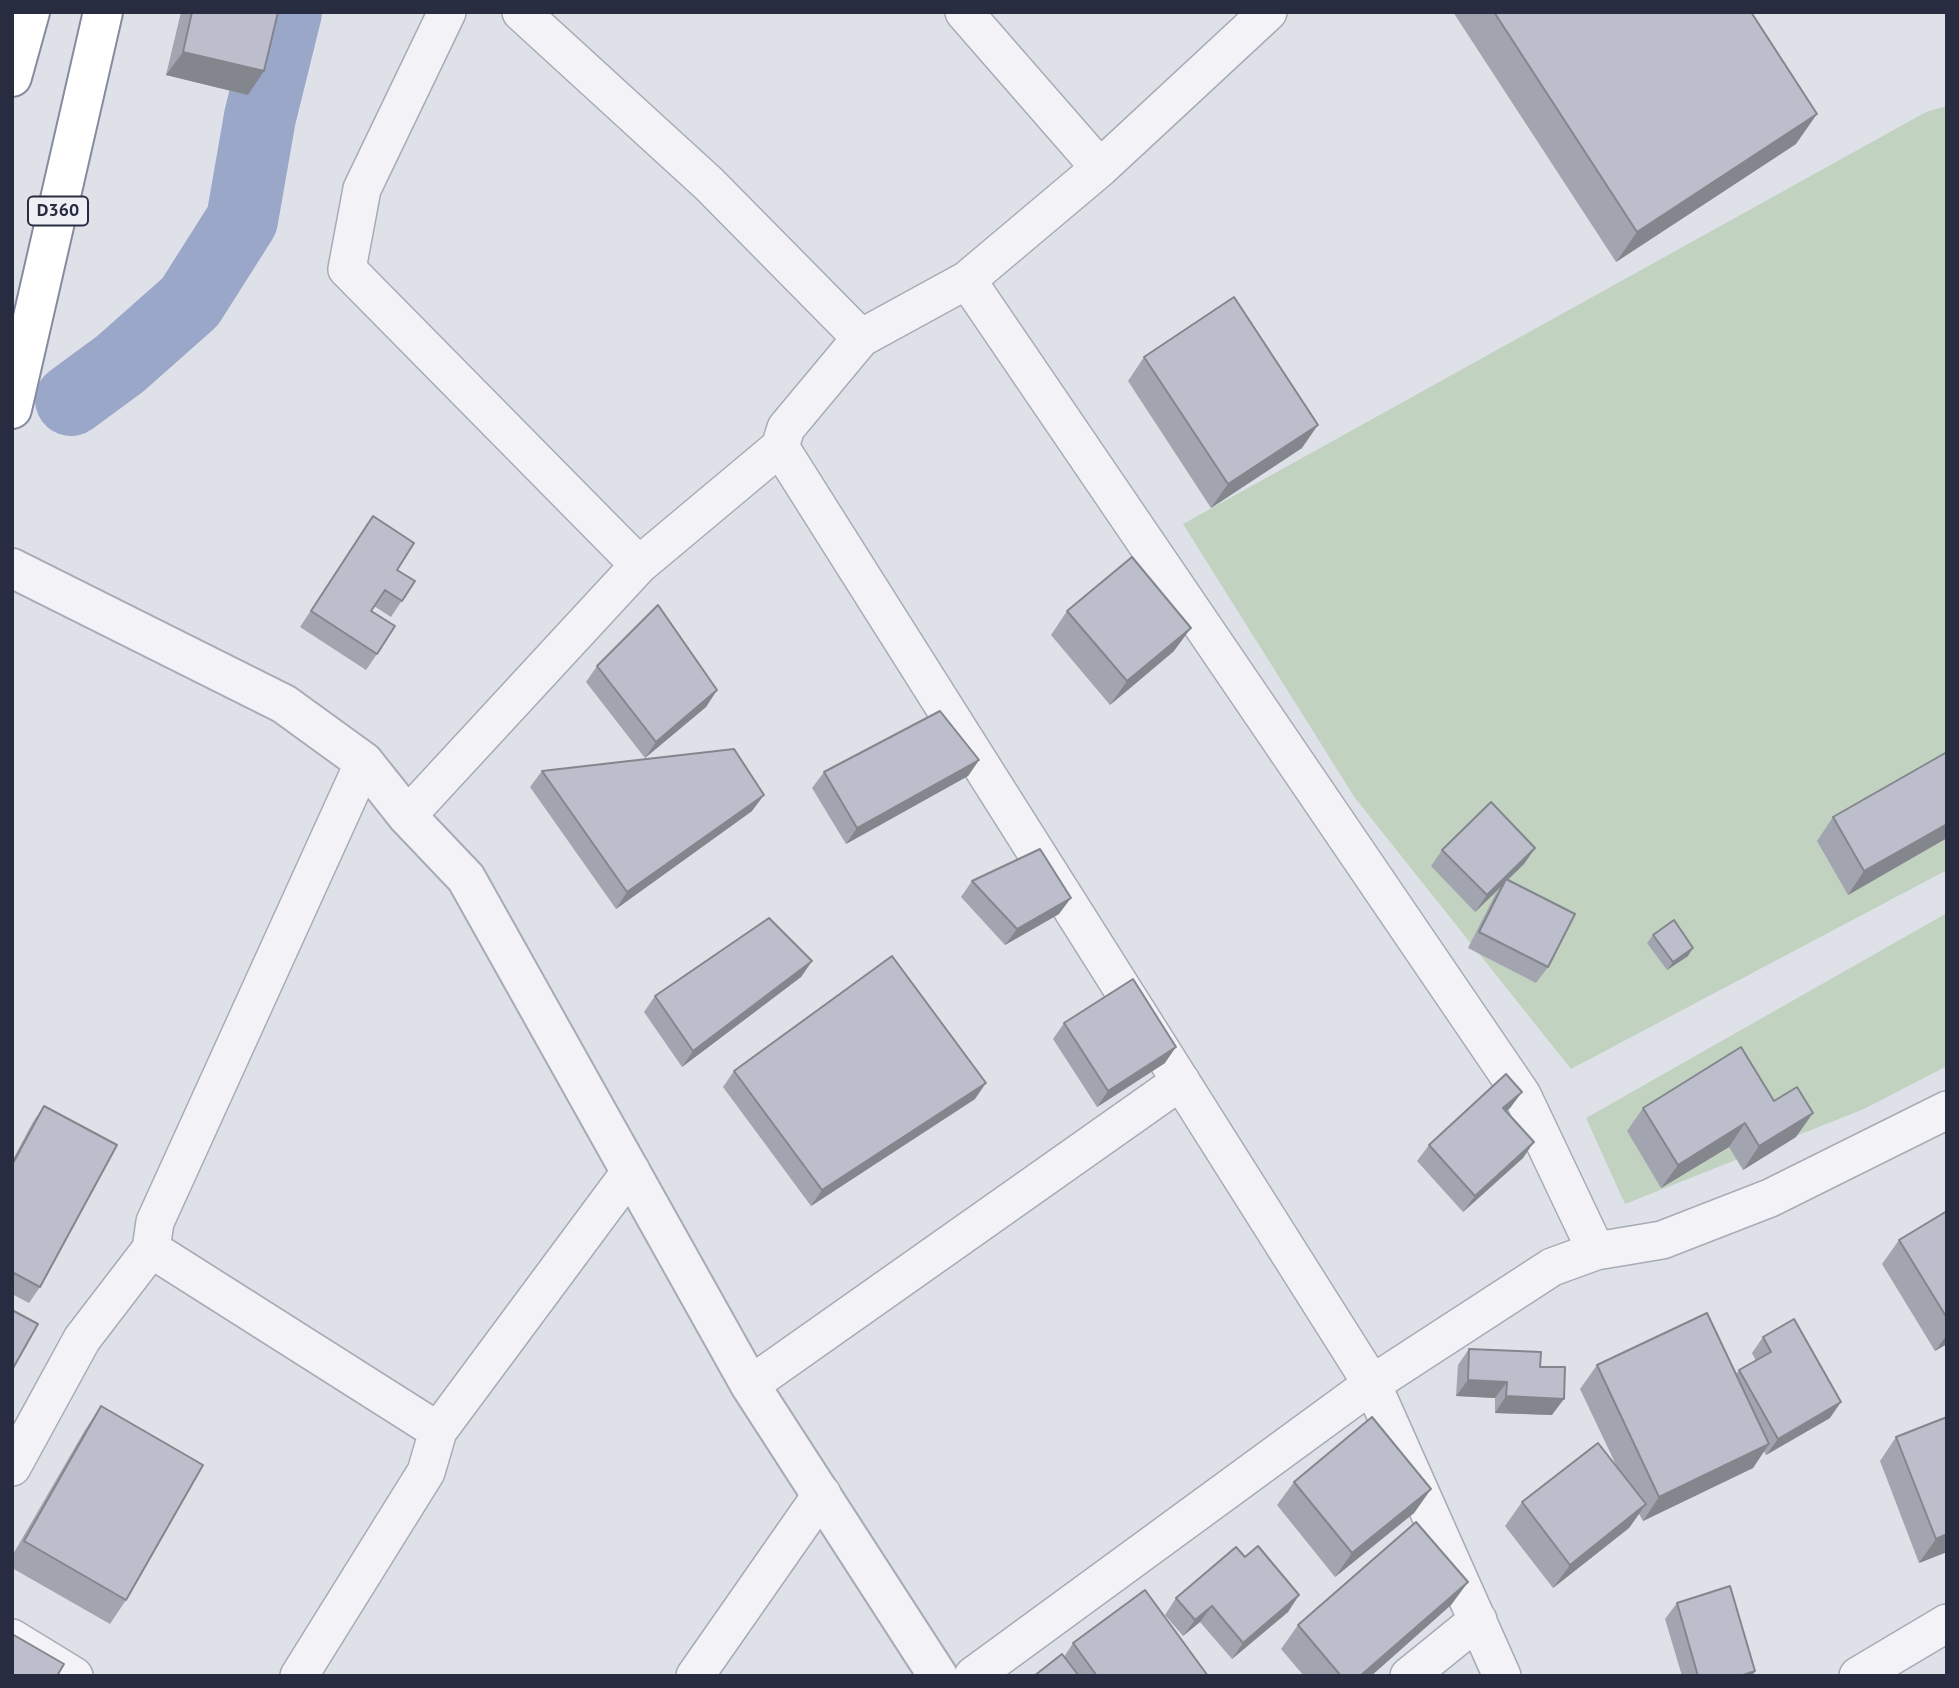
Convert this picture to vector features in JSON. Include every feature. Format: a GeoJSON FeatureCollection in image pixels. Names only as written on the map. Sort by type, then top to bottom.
{"type":"FeatureCollection","features":[{"type":"Feature","properties":{"kind":"highway"},"geometry":{"type":"LineString","coordinates":[[12,77],[30,12]]}},
{"type":"Feature","properties":{"kind":"highway","name":"D360"},"geometry":{"type":"LineString","coordinates":[[12,409],[103,12]]}},
{"type":"Feature","properties":{"kind":"street"},"geometry":{"type":"LineString","coordinates":[[447,12],[362,190],[347,269],[639,565]]}},
{"type":"Feature","properties":{"kind":"street"},"geometry":{"type":"LineString","coordinates":[[521,12],[709,184],[861,338]]}},
{"type":"Feature","properties":{"kind":"street"},"geometry":{"type":"LineString","coordinates":[[964,12],[1100,168]]}},
{"type":"Feature","properties":{"kind":"street"},"geometry":{"type":"LineString","coordinates":[[407,816],[639,565],[780,447],[786,428],[861,338],[967,280],[1100,168],[1268,12]]}},
{"type":"Feature","properties":{"kind":"street"},"geometry":{"type":"LineString","coordinates":[[967,280],[1522,1095],[1596,1251]]}},
{"type":"Feature","properties":{"kind":"street"},"geometry":{"type":"LineString","coordinates":[[780,447],[1372,1384],[1502,1676]]}},
{"type":"Feature","properties":{"kind":"street"},"geometry":{"type":"LineString","coordinates":[[12,568],[284,704],[364,762],[407,816],[466,878],[750,1385],[938,1676]]}},
{"type":"Feature","properties":{"kind":"street"},"geometry":{"type":"LineString","coordinates":[[12,1467],[82,1339],[151,1249],[155,1222],[364,762]]}},
{"type":"Feature","properties":{"kind":"street"},"geometry":{"type":"LineString","coordinates":[[750,1385],[1181,1081]]}},
{"type":"Feature","properties":{"kind":"street"},"geometry":{"type":"LineString","coordinates":[[973,1676],[1372,1384],[1552,1267],[1596,1251],[1662,1240],[1770,1198],[1947,1110]]}},
{"type":"Feature","properties":{"kind":"street"},"geometry":{"type":"LineString","coordinates":[[299,1676],[426,1472],[438,1431],[631,1171]]}},
{"type":"Feature","properties":{"kind":"street"},"geometry":{"type":"LineString","coordinates":[[151,1249],[438,1431]]}},
{"type":"Feature","properties":{"kind":"street"},"geometry":{"type":"LineString","coordinates":[[695,1676],[822,1494]]}},
{"type":"Feature","properties":{"kind":"street"},"geometry":{"type":"LineString","coordinates":[[1409,1676],[1478,1620]]}},
{"type":"Feature","properties":{"kind":"street"},"geometry":{"type":"LineString","coordinates":[[1858,1676],[1947,1623]]}},
{"type":"Feature","properties":{"kind":"street"},"geometry":{"type":"LineString","coordinates":[[12,1638],[74,1676]]}},
{"type":"Feature","properties":{"kind":"green space"},"geometry":{"type":"Polygon","coordinates":[[[1947,106],[1947,870],[1571,1069],[1355,798],[1183,524],[1926,112],[1947,106]]]}},
{"type":"Feature","properties":{"kind":"green space"},"geometry":{"type":"Polygon","coordinates":[[[1947,913],[1947,1066],[1864,1109],[1625,1204],[1586,1118],[1947,913]]]}},
{"type":"Feature","properties":{"kind":"building"},"geometry":{"type":"Polygon","coordinates":[[[192,12],[278,12],[264,71],[183,52],[192,12]]]}},
{"type":"Feature","properties":{"kind":"building"},"geometry":{"type":"Polygon","coordinates":[[[1494,12],[1751,12],[1817,114],[1637,232],[1494,12]]]}},
{"type":"Feature","properties":{"kind":"building"},"geometry":{"type":"Polygon","coordinates":[[[1234,297],[1318,425],[1228,484],[1144,357],[1234,297]]]}},
{"type":"Feature","properties":{"kind":"building"},"geometry":{"type":"Polygon","coordinates":[[[373,516],[414,543],[397,570],[415,581],[402,601],[385,590],[371,611],[395,626],[377,654],[311,611],[373,516]]]}},
{"type":"Feature","properties":{"kind":"building"},"geometry":{"type":"Polygon","coordinates":[[[1132,557],[1191,628],[1127,681],[1067,611],[1132,557]]]}},
{"type":"Feature","properties":{"kind":"building"},"geometry":{"type":"Polygon","coordinates":[[[658,605],[717,690],[656,742],[597,666],[658,605]]]}},
{"type":"Feature","properties":{"kind":"building"},"geometry":{"type":"Polygon","coordinates":[[[940,711],[979,760],[857,828],[824,772],[940,711]]]}},
{"type":"Feature","properties":{"kind":"building"},"geometry":{"type":"Polygon","coordinates":[[[734,749],[764,795],[627,892],[542,771],[734,749]]]}},
{"type":"Feature","properties":{"kind":"building"},"geometry":{"type":"Polygon","coordinates":[[[1947,752],[1947,824],[1864,871],[1833,817],[1947,752]]]}},
{"type":"Feature","properties":{"kind":"building"},"geometry":{"type":"Polygon","coordinates":[[[1491,802],[1535,848],[1487,895],[1442,850],[1491,802]]]}},
{"type":"Feature","properties":{"kind":"building"},"geometry":{"type":"Polygon","coordinates":[[[1040,849],[1071,898],[1017,929],[972,881],[1040,849]]]}},
{"type":"Feature","properties":{"kind":"building"},"geometry":{"type":"Polygon","coordinates":[[[1506,879],[1575,914],[1548,967],[1479,932],[1506,879]]]}},
{"type":"Feature","properties":{"kind":"building"},"geometry":{"type":"Polygon","coordinates":[[[769,918],[812,961],[693,1051],[655,996],[769,918]]]}},
{"type":"Feature","properties":{"kind":"building"},"geometry":{"type":"Polygon","coordinates":[[[1674,920],[1693,948],[1673,962],[1653,935],[1674,920]]]}},
{"type":"Feature","properties":{"kind":"building"},"geometry":{"type":"Polygon","coordinates":[[[892,956],[986,1083],[822,1190],[734,1071],[892,956]]]}},
{"type":"Feature","properties":{"kind":"building"},"geometry":{"type":"Polygon","coordinates":[[[1133,979],[1176,1047],[1108,1091],[1064,1023],[1133,979]]]}},
{"type":"Feature","properties":{"kind":"building"},"geometry":{"type":"Polygon","coordinates":[[[1741,1047],[1774,1101],[1797,1087],[1813,1113],[1759,1146],[1745,1123],[1678,1165],[1643,1108],[1741,1047]]]}},
{"type":"Feature","properties":{"kind":"building"},"geometry":{"type":"Polygon","coordinates":[[[1506,1074],[1522,1092],[1503,1108],[1534,1142],[1475,1196],[1429,1145],[1506,1074]]]}},
{"type":"Feature","properties":{"kind":"building"},"geometry":{"type":"Polygon","coordinates":[[[44,1106],[117,1145],[40,1287],[12,1272],[12,1165],[44,1106]]]}},
{"type":"Feature","properties":{"kind":"building"},"geometry":{"type":"Polygon","coordinates":[[[1947,1211],[1947,1318],[1899,1240],[1947,1211]]]}},
{"type":"Feature","properties":{"kind":"building"},"geometry":{"type":"Polygon","coordinates":[[[12,1310],[38,1324],[12,1370],[12,1310]]]}},
{"type":"Feature","properties":{"kind":"building"},"geometry":{"type":"Polygon","coordinates":[[[1707,1313],[1769,1444],[1659,1497],[1597,1365],[1707,1313]]]}},
{"type":"Feature","properties":{"kind":"building"},"geometry":{"type":"Polygon","coordinates":[[[1794,1319],[1841,1402],[1778,1439],[1739,1370],[1771,1352],[1763,1337],[1794,1319]]]}},
{"type":"Feature","properties":{"kind":"building"},"geometry":{"type":"Polygon","coordinates":[[[1469,1349],[1541,1352],[1540,1367],[1565,1367],[1564,1399],[1506,1396],[1507,1382],[1468,1380],[1469,1349]]]}},
{"type":"Feature","properties":{"kind":"building"},"geometry":{"type":"Polygon","coordinates":[[[101,1406],[203,1465],[126,1600],[24,1541],[101,1406]]]}},
{"type":"Feature","properties":{"kind":"building"},"geometry":{"type":"Polygon","coordinates":[[[1372,1417],[1431,1489],[1352,1553],[1294,1482],[1372,1417]]]}},
{"type":"Feature","properties":{"kind":"building"},"geometry":{"type":"Polygon","coordinates":[[[1947,1417],[1947,1534],[1936,1539],[1896,1437],[1947,1417]]]}},
{"type":"Feature","properties":{"kind":"building"},"geometry":{"type":"Polygon","coordinates":[[[1598,1443],[1646,1504],[1570,1565],[1522,1502],[1598,1443]]]}},
{"type":"Feature","properties":{"kind":"building"},"geometry":{"type":"Polygon","coordinates":[[[1416,1522],[1468,1582],[1360,1676],[1341,1676],[1298,1625],[1416,1522]]]}},
{"type":"Feature","properties":{"kind":"building"},"geometry":{"type":"Polygon","coordinates":[[[1258,1546],[1299,1595],[1243,1643],[1212,1606],[1195,1620],[1176,1598],[1236,1547],[1245,1557],[1258,1546]]]}},
{"type":"Feature","properties":{"kind":"building"},"geometry":{"type":"Polygon","coordinates":[[[1730,1586],[1755,1671],[1740,1676],[1698,1676],[1677,1603],[1730,1586]]]}},
{"type":"Feature","properties":{"kind":"building"},"geometry":{"type":"Polygon","coordinates":[[[1145,1590],[1208,1676],[1097,1676],[1073,1643],[1145,1590]]]}},
{"type":"Feature","properties":{"kind":"building"},"geometry":{"type":"Polygon","coordinates":[[[12,1634],[64,1664],[57,1676],[12,1676],[12,1634]]]}},
{"type":"Feature","properties":{"kind":"building"},"geometry":{"type":"Polygon","coordinates":[[[1062,1654],[1079,1676],[1034,1676],[1062,1654]]]}},
{"type":"Feature","properties":{"kind":"waterway"},"geometry":{"type":"LineString","coordinates":[[71,400],[120,364],[190,302],[242,220],[260,117],[286,12]]}}]}
